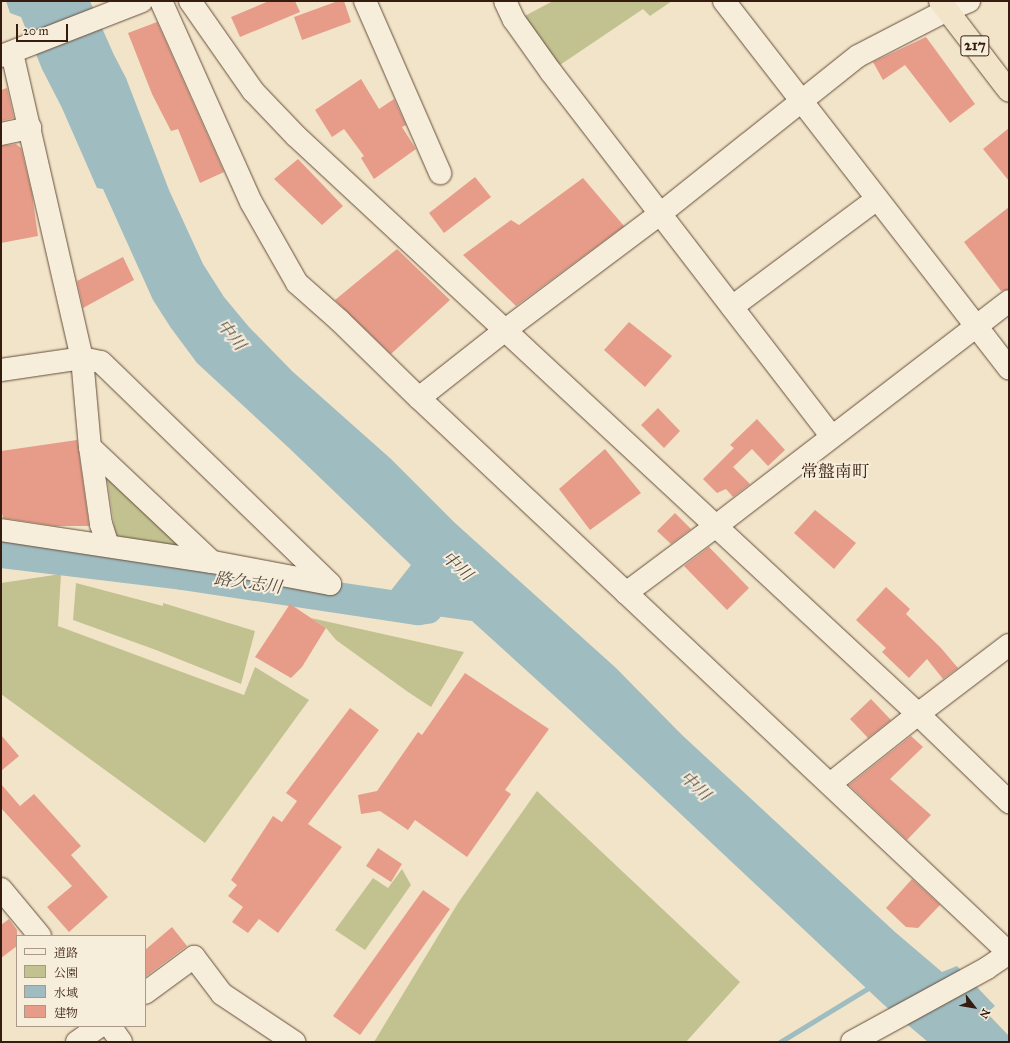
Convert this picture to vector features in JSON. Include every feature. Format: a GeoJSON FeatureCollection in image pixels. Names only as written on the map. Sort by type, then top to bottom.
{"type":"FeatureCollection","features":[{"type":"Feature","properties":{"kind":"highway","name":"217"},"geometry":{"type":"LineString","coordinates":[[943,5],[1009,91]]}},
{"type":"Feature","properties":{"kind":"street"},"geometry":{"type":"LineString","coordinates":[[108,546],[101,524],[90,447],[82,358],[12,53],[142,1]]}},
{"type":"Feature","properties":{"kind":"street"},"geometry":{"type":"LineString","coordinates":[[161,1],[251,202],[297,283],[340,321],[419,398],[1009,953],[987,968],[892,1020],[859,1041]]}},
{"type":"Feature","properties":{"kind":"street"},"geometry":{"type":"LineString","coordinates":[[190,1],[210,32],[258,96],[296,136],[504,332],[918,714],[1009,802]]}},
{"type":"Feature","properties":{"kind":"street"},"geometry":{"type":"LineString","coordinates":[[365,1],[440,173]]}},
{"type":"Feature","properties":{"kind":"street"},"geometry":{"type":"LineString","coordinates":[[505,1],[514,20],[551,72],[831,436]]}},
{"type":"Feature","properties":{"kind":"street"},"geometry":{"type":"LineString","coordinates":[[724,1],[1009,369]]}},
{"type":"Feature","properties":{"kind":"street"},"geometry":{"type":"LineString","coordinates":[[419,398],[660,214],[858,56],[943,5],[969,1]]}},
{"type":"Feature","properties":{"kind":"street"},"geometry":{"type":"LineString","coordinates":[[1,134],[30,128]]}},
{"type":"Feature","properties":{"kind":"street"},"geometry":{"type":"LineString","coordinates":[[732,307],[877,199]]}},
{"type":"Feature","properties":{"kind":"street"},"geometry":{"type":"LineString","coordinates":[[626,593],[716,526],[831,436],[1009,301]]}},
{"type":"Feature","properties":{"kind":"street"},"geometry":{"type":"LineString","coordinates":[[1,370],[82,358],[101,362],[330,584],[212,562],[1,530]]}},
{"type":"Feature","properties":{"kind":"street"},"geometry":{"type":"LineString","coordinates":[[90,447],[212,562]]}},
{"type":"Feature","properties":{"kind":"street"},"geometry":{"type":"LineString","coordinates":[[830,784],[918,714],[1009,646]]}},
{"type":"Feature","properties":{"kind":"street"},"geometry":{"type":"LineString","coordinates":[[1,889],[39,935]]}},
{"type":"Feature","properties":{"kind":"street"},"geometry":{"type":"LineString","coordinates":[[146,992],[194,957],[222,994],[294,1042]]}},
{"type":"Feature","properties":{"kind":"street"},"geometry":{"type":"LineString","coordinates":[[77,1042],[99,1027]]}},
{"type":"Feature","properties":{"kind":"street"},"geometry":{"type":"LineString","coordinates":[[111,1027],[121,1042]]}},
{"type":"Feature","properties":{"kind":"green space"},"geometry":{"type":"Polygon","coordinates":[[[553,1],[672,1],[650,16],[643,9],[554,69],[519,19],[553,1]]]}},
{"type":"Feature","properties":{"kind":"green space"},"geometry":{"type":"Polygon","coordinates":[[[106,471],[191,552],[116,539],[106,471]]]}},
{"type":"Feature","properties":{"kind":"green space"},"geometry":{"type":"Polygon","coordinates":[[[61,574],[58,626],[244,695],[255,667],[309,700],[205,843],[1,694],[1,583],[61,574]]]}},
{"type":"Feature","properties":{"kind":"green space"},"geometry":{"type":"Polygon","coordinates":[[[76,583],[163,606],[163,603],[255,631],[241,684],[156,650],[73,620],[76,583]]]}},
{"type":"Feature","properties":{"kind":"green space"},"geometry":{"type":"Polygon","coordinates":[[[311,618],[464,652],[431,707],[336,640],[326,628],[311,618]]]}},
{"type":"Feature","properties":{"kind":"green space"},"geometry":{"type":"Polygon","coordinates":[[[537,791],[740,982],[686,1042],[374,1042],[458,903],[537,791]]]}},
{"type":"Feature","properties":{"kind":"green space"},"geometry":{"type":"Polygon","coordinates":[[[402,869],[411,885],[365,950],[335,930],[373,878],[388,888],[402,869]]]}},
{"type":"Feature","properties":{"kind":"water","name":"中川"},"geometry":{"type":"Polygon","coordinates":[[[6,1],[90,1],[126,78],[169,190],[203,264],[224,297],[249,327],[292,371],[391,459],[455,523],[616,668],[682,735],[895,932],[942,972],[957,966],[995,1006],[987,1013],[1009,1036],[1009,1042],[928,1042],[883,1004],[571,711],[472,621],[385,609],[385,598],[411,565],[289,448],[197,363],[171,328],[153,300],[103,189],[97,188],[62,108],[42,69],[21,17],[10,13],[6,1]]]}},
{"type":"Feature","properties":{"kind":"building"},"geometry":{"type":"Polygon","coordinates":[[[269,1],[295,1],[300,12],[240,37],[231,17],[269,1]]]}},
{"type":"Feature","properties":{"kind":"building"},"geometry":{"type":"Polygon","coordinates":[[[338,1],[344,1],[351,22],[302,40],[294,17],[338,1]]]}},
{"type":"Feature","properties":{"kind":"building"},"geometry":{"type":"Polygon","coordinates":[[[157,22],[224,172],[200,183],[178,129],[171,131],[152,94],[128,33],[157,22]]]}},
{"type":"Feature","properties":{"kind":"building"},"geometry":{"type":"Polygon","coordinates":[[[926,37],[975,104],[950,123],[905,65],[883,80],[873,62],[926,37]]]}},
{"type":"Feature","properties":{"kind":"building"},"geometry":{"type":"Polygon","coordinates":[[[361,79],[379,109],[394,99],[406,125],[402,127],[416,149],[374,179],[361,158],[364,156],[344,129],[332,137],[315,110],[361,79]]]}},
{"type":"Feature","properties":{"kind":"building"},"geometry":{"type":"Polygon","coordinates":[[[7,88],[14,118],[1,121],[1,90],[7,88]]]}},
{"type":"Feature","properties":{"kind":"building"},"geometry":{"type":"Polygon","coordinates":[[[1009,128],[1009,181],[983,149],[1009,128]]]}},
{"type":"Feature","properties":{"kind":"building"},"geometry":{"type":"Polygon","coordinates":[[[16,144],[21,148],[32,194],[38,236],[1,243],[1,146],[16,144]]]}},
{"type":"Feature","properties":{"kind":"building"},"geometry":{"type":"Polygon","coordinates":[[[298,159],[343,206],[322,225],[274,179],[298,159]]]}},
{"type":"Feature","properties":{"kind":"building"},"geometry":{"type":"Polygon","coordinates":[[[475,177],[491,197],[444,233],[429,213],[475,177]]]}},
{"type":"Feature","properties":{"kind":"building"},"geometry":{"type":"Polygon","coordinates":[[[583,178],[624,226],[516,306],[463,255],[511,220],[519,225],[583,178]]]}},
{"type":"Feature","properties":{"kind":"building"},"geometry":{"type":"Polygon","coordinates":[[[1009,207],[1009,289],[1001,291],[964,242],[1009,207]]]}},
{"type":"Feature","properties":{"kind":"building"},"geometry":{"type":"Polygon","coordinates":[[[397,249],[450,300],[391,354],[335,300],[397,249]]]}},
{"type":"Feature","properties":{"kind":"building"},"geometry":{"type":"Polygon","coordinates":[[[123,257],[134,280],[83,308],[77,281],[123,257]]]}},
{"type":"Feature","properties":{"kind":"building"},"geometry":{"type":"Polygon","coordinates":[[[629,322],[672,356],[645,387],[604,350],[629,322]]]}},
{"type":"Feature","properties":{"kind":"building"},"geometry":{"type":"Polygon","coordinates":[[[658,408],[680,431],[664,448],[641,425],[658,408]]]}},
{"type":"Feature","properties":{"kind":"building"},"geometry":{"type":"Polygon","coordinates":[[[757,419],[785,450],[768,466],[752,449],[733,467],[750,484],[733,497],[726,489],[717,493],[703,479],[734,448],[730,445],[757,419]]]}},
{"type":"Feature","properties":{"kind":"building"},"geometry":{"type":"Polygon","coordinates":[[[77,440],[89,526],[56,526],[3,518],[1,508],[1,451],[77,440]]]}},
{"type":"Feature","properties":{"kind":"building"},"geometry":{"type":"Polygon","coordinates":[[[605,449],[641,493],[590,530],[559,489],[605,449]]]}},
{"type":"Feature","properties":{"kind":"building"},"geometry":{"type":"Polygon","coordinates":[[[815,510],[856,543],[834,569],[794,533],[815,510]]]}},
{"type":"Feature","properties":{"kind":"building"},"geometry":{"type":"Polygon","coordinates":[[[675,513],[691,529],[671,544],[657,531],[675,513]]]}},
{"type":"Feature","properties":{"kind":"building"},"geometry":{"type":"Polygon","coordinates":[[[709,547],[749,588],[727,610],[684,566],[709,547]]]}},
{"type":"Feature","properties":{"kind":"building"},"geometry":{"type":"Polygon","coordinates":[[[886,587],[910,609],[906,614],[941,648],[958,668],[943,679],[927,659],[909,678],[882,652],[886,648],[856,620],[886,587]]]}},
{"type":"Feature","properties":{"kind":"building"},"geometry":{"type":"Polygon","coordinates":[[[290,604],[326,628],[302,667],[291,678],[255,657],[290,604]]]}},
{"type":"Feature","properties":{"kind":"building"},"geometry":{"type":"Polygon","coordinates":[[[465,673],[549,729],[505,790],[511,794],[467,857],[415,820],[408,830],[380,811],[361,814],[358,795],[377,791],[418,732],[422,735],[465,673]]]}},
{"type":"Feature","properties":{"kind":"building"},"geometry":{"type":"Polygon","coordinates":[[[871,699],[891,720],[868,738],[850,719],[871,699]]]}},
{"type":"Feature","properties":{"kind":"building"},"geometry":{"type":"Polygon","coordinates":[[[350,708],[379,730],[308,824],[342,847],[278,933],[259,919],[248,933],[232,922],[243,907],[228,896],[237,885],[231,880],[273,816],[282,822],[297,801],[286,793],[350,708]]]}},
{"type":"Feature","properties":{"kind":"building"},"geometry":{"type":"Polygon","coordinates":[[[1,735],[19,756],[1,771],[1,735]]]}},
{"type":"Feature","properties":{"kind":"building"},"geometry":{"type":"Polygon","coordinates":[[[911,736],[923,747],[890,779],[931,815],[907,840],[849,785],[911,736]]]}},
{"type":"Feature","properties":{"kind":"building"},"geometry":{"type":"Polygon","coordinates":[[[1,784],[20,806],[34,794],[81,846],[71,855],[108,897],[69,932],[47,907],[72,886],[1,808],[1,784]]]}},
{"type":"Feature","properties":{"kind":"building"},"geometry":{"type":"Polygon","coordinates":[[[378,848],[402,864],[391,882],[366,866],[378,848]]]}},
{"type":"Feature","properties":{"kind":"building"},"geometry":{"type":"Polygon","coordinates":[[[912,879],[940,905],[918,928],[906,927],[886,908],[912,879]]]}},
{"type":"Feature","properties":{"kind":"building"},"geometry":{"type":"Polygon","coordinates":[[[423,890],[450,909],[360,1035],[333,1016],[423,890]]]}},
{"type":"Feature","properties":{"kind":"building"},"geometry":{"type":"Polygon","coordinates":[[[9,919],[17,930],[17,935],[16,947],[1,958],[1,925],[9,919]]]}},
{"type":"Feature","properties":{"kind":"building"},"geometry":{"type":"Polygon","coordinates":[[[172,927],[187,946],[146,976],[146,949],[172,927]]]}},
{"type":"Feature","properties":{"kind":"waterway","name":"路久志川"},"geometry":{"type":"LineString","coordinates":[[1,552],[182,574],[417,609],[427,608]]}},
{"type":"Feature","properties":{"kind":"waterway"},"geometry":{"type":"LineString","coordinates":[[780,1042],[873,985]]}},
{"type":"Feature","properties":{"kind":"district","name":"常盤南町"},"geometry":{"type":"Point","coordinates":[835,472]}}]}
